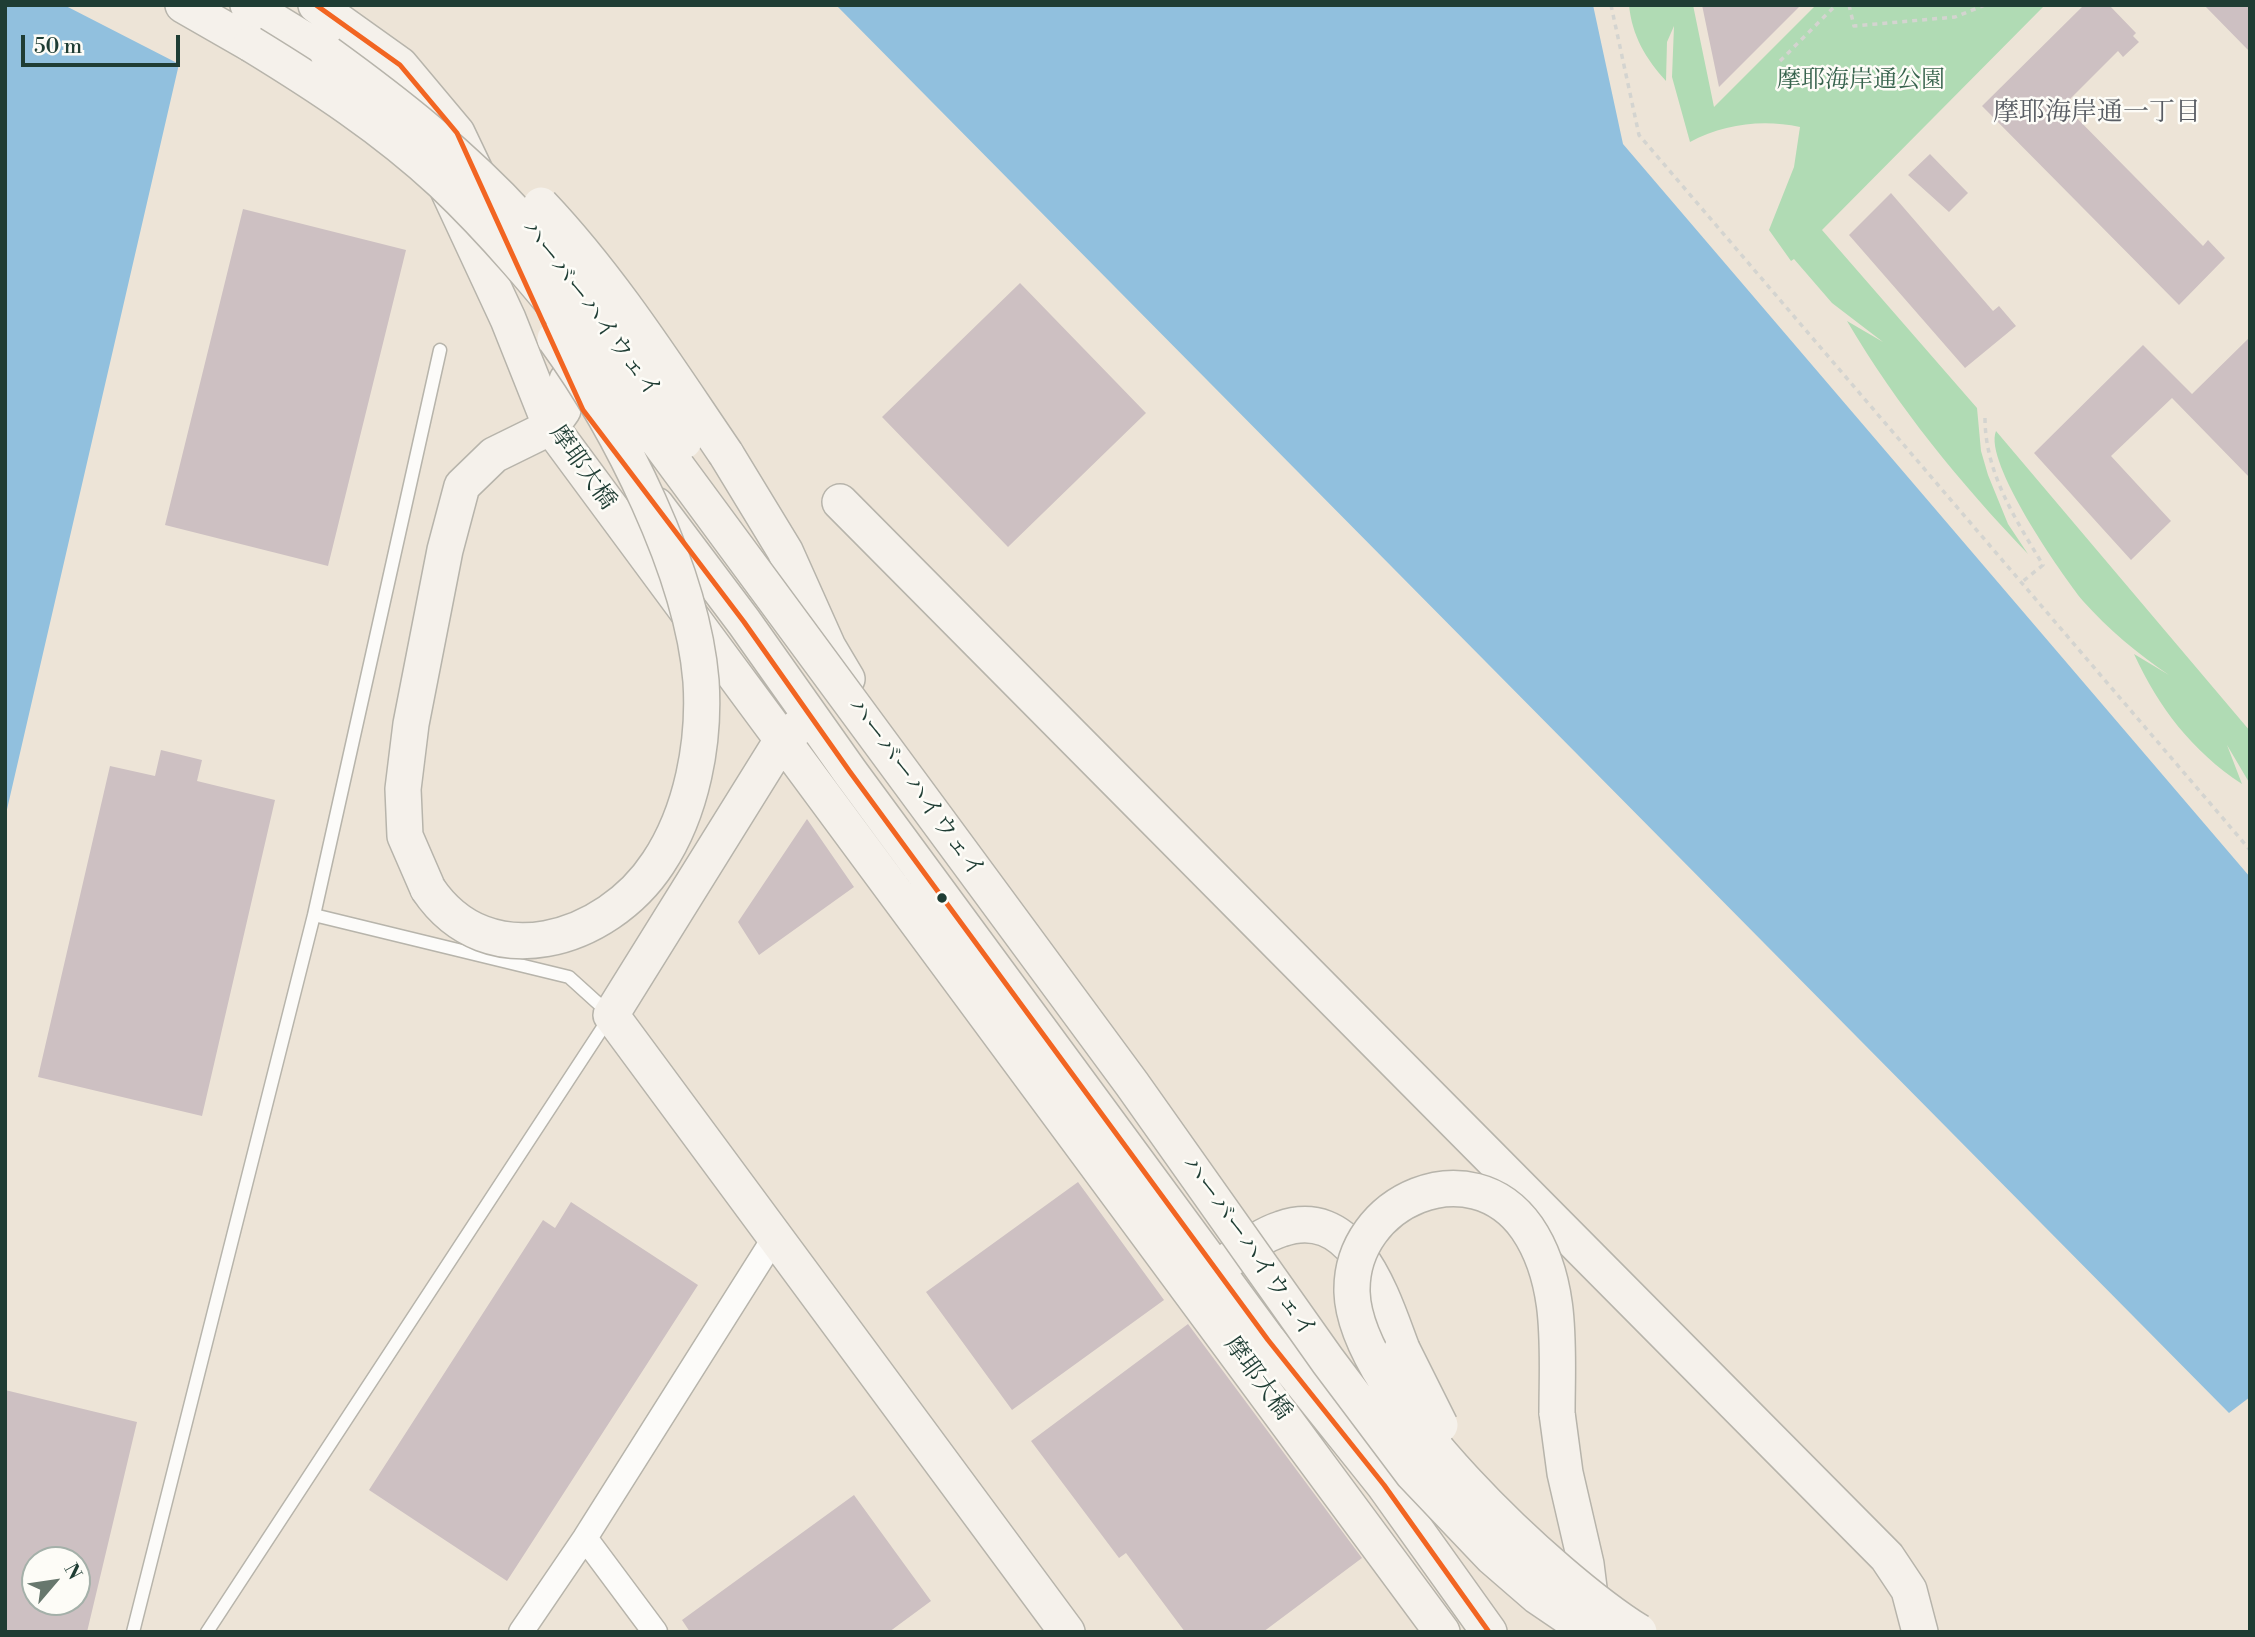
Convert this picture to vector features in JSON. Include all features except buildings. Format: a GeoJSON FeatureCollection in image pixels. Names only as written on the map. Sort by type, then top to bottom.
{"type":"FeatureCollection","features":[{"type":"Feature","properties":{"kind":"street","name":"ハーバーハイウェイ"},"geometry":{"type":"LineString","coordinates":[[183,5],[251,44],[346,105],[394,141],[441,182],[536,282],[588,346],[1124,1073],[1404,1464],[1452,1519],[1492,1558],[1537,1596],[1591,1632]]}},
{"type":"Feature","properties":{"kind":"street","name":"ハーバーハイウェイ"},"geometry":{"type":"LineString","coordinates":[[248,5],[328,54],[435,135],[522,219],[561,264],[645,380],[803,615],[1144,1079],[1385,1419],[1433,1479],[1495,1544],[1541,1582],[1615,1632]]}},
{"type":"Feature","properties":{"kind":"street"},"geometry":{"type":"LineString","coordinates":[[291,5],[421,94],[465,131],[543,208],[580,249],[624,308],[726,454],[790,560],[841,670],[1007,919],[1062,1058]]}},
{"type":"Feature","properties":{"kind":"street","name":"摩耶大橋"},"geometry":{"type":"LineString","coordinates":[[322,9],[400,65],[457,133],[535,300],[566,380],[583,410],[744,622],[1268,1340],[1384,1485],[1489,1632]]}},
{"type":"Feature","properties":{"kind":"street","name":"摩耶大橋"},"geometry":{"type":"LineString","coordinates":[[322,9],[377,71],[430,152],[508,319],[551,427],[1442,1632]]}},
{"type":"Feature","properties":{"kind":"street"},"geometry":{"type":"LineString","coordinates":[[251,44],[386,150],[431,190],[475,236],[531,306],[569,358],[629,462],[677,578],[692,632],[701,680],[701,726],[694,771],[673,835],[658,863],[632,893],[583,929],[559,938],[514,941],[470,927],[450,914],[428,890],[405,836],[403,789],[411,724],[445,550],[462,486],[494,455],[551,427],[562,410],[566,380]]}},
{"type":"Feature","properties":{"kind":"street"},"geometry":{"type":"LineString","coordinates":[[839,502],[1887,1557],[1909,1590],[1920,1632]]}},
{"type":"Feature","properties":{"kind":"street"},"geometry":{"type":"LineString","coordinates":[[811,717],[782,740],[611,1015],[1067,1632]]}},
{"type":"Feature","properties":{"kind":"street"},"geometry":{"type":"LineString","coordinates":[[1591,1632],[1591,1589],[1565,1473],[1557,1413],[1553,1295],[1544,1260],[1527,1228],[1500,1202],[1467,1189],[1434,1189],[1392,1210],[1370,1233],[1362,1246],[1353,1275],[1353,1305],[1371,1356],[1420,1426],[1487,1502],[1562,1573],[1640,1632]]}},
{"type":"Feature","properties":{"kind":"street"},"geometry":{"type":"LineString","coordinates":[[1370,1534],[1330,1454],[1213,1296],[1212,1277],[1217,1268],[1265,1236],[1281,1229],[1305,1225],[1330,1230],[1353,1247],[1381,1294],[1402,1349],[1446,1436],[1495,1500],[1587,1584],[1654,1632]]}},
{"type":"Feature","properties":{"kind":"street"},"geometry":{"type":"LineString","coordinates":[[521,1632],[585,1538],[775,1237]]}},
{"type":"Feature","properties":{"kind":"street"},"geometry":{"type":"LineString","coordinates":[[585,1538],[654,1632]]}},
{"type":"Feature","properties":{"kind":"lane"},"geometry":{"type":"LineString","coordinates":[[133,1632],[314,915],[440,350]]}},
{"type":"Feature","properties":{"kind":"lane"},"geometry":{"type":"LineString","coordinates":[[207,1632],[611,1015],[569,977],[314,915]]}},
{"type":"Feature","properties":{"kind":"path"},"geometry":{"type":"LineString","coordinates":[[1611,5],[1639,135],[2250,850]]}},
{"type":"Feature","properties":{"kind":"path"},"geometry":{"type":"LineString","coordinates":[[1780,61],[1836,5]]}},
{"type":"Feature","properties":{"kind":"path"},"geometry":{"type":"LineString","coordinates":[[1849,5],[1854,26],[1955,17],[1985,5]]}},
{"type":"Feature","properties":{"kind":"path"},"geometry":{"type":"LineString","coordinates":[[1985,418],[1989,456],[1997,480],[2043,565],[2022,582]]}},
{"type":"Feature","properties":{"kind":"green space","name":"摩耶海岸通公園"},"geometry":{"type":"Polygon","coordinates":[[[1629,5],[1693,5],[1714,107],[1816,5],[2045,5],[1822,230],[1977,408],[1981,451],[1988,475],[2008,524],[2028,554],[1978,500],[1931,443],[1866,353],[1847,321],[1883,342],[1832,303],[1794,259],[1791,261],[1769,230],[1794,167],[1800,127],[1757,123],[1730,127],[1690,142],[1672,77],[1674,26],[1667,42],[1666,81],[1641,46],[1633,27],[1629,5]]]}},
{"type":"Feature","properties":{"kind":"green space"},"geometry":{"type":"Polygon","coordinates":[[[1996,431],[2250,731],[2250,784],[2227,745],[2242,784],[2192,743],[2154,692],[2134,654],[2169,675],[2113,631],[2073,588],[2012,492],[1995,446],[1996,431]]]}},
{"type":"Feature","properties":{"kind":"water"},"geometry":{"type":"Polygon","coordinates":[[[5,5],[64,5],[179,64],[5,818],[5,5]]]}},
{"type":"Feature","properties":{"kind":"water"},"geometry":{"type":"Polygon","coordinates":[[[836,5],[1593,5],[1623,144],[2250,877],[2250,1397],[2229,1413],[836,5]]]}},
{"type":"Feature","properties":{"kind":"transit line"},"geometry":{"type":"LineString","coordinates":[[316,5],[400,65],[457,133],[583,410],[744,622],[850,772],[1268,1340],[1384,1485],[1489,1632]]}},
{"type":"Feature","properties":{"kind":"district","name":"摩耶海岸通一丁目"},"geometry":{"type":"Point","coordinates":[2097,114]}}]}
